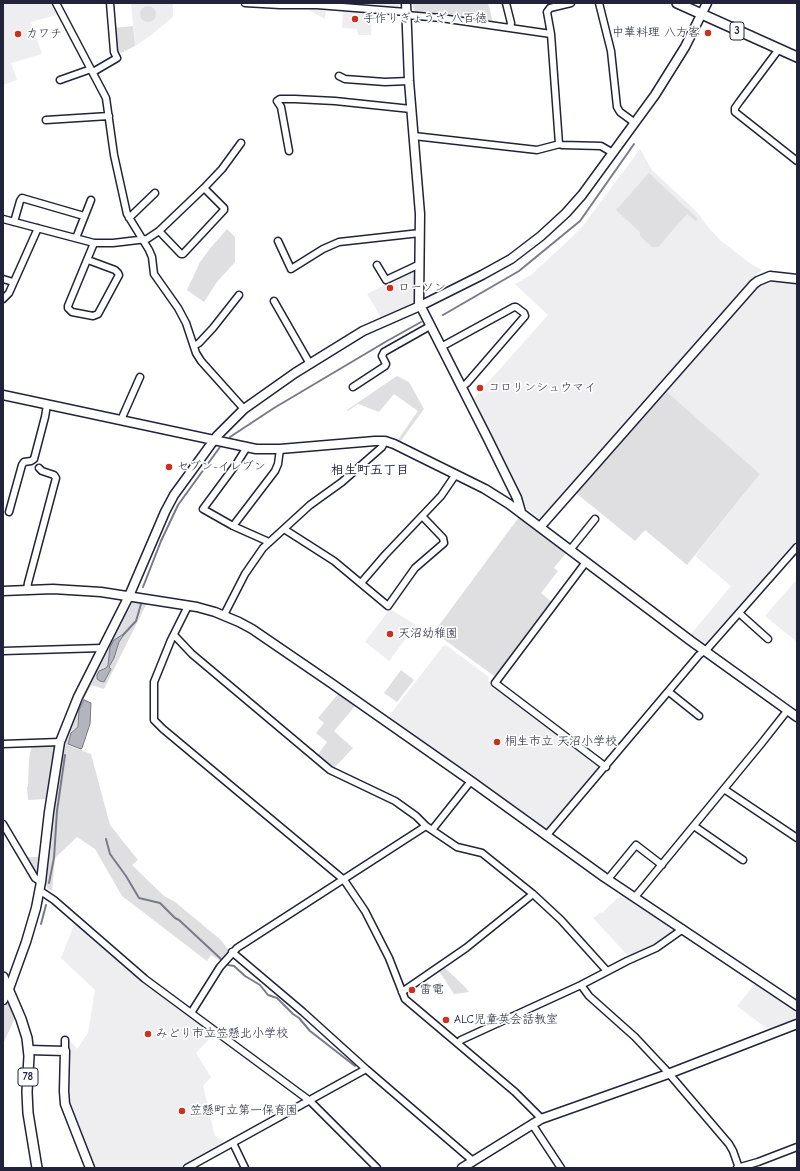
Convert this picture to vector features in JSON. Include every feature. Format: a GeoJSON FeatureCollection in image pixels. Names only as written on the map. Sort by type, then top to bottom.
{"type":"FeatureCollection","features":[{"type":"Feature","properties":{"kind":"main road","name":"3"},"geometry":{"type":"LineString","coordinates":[[677,3],[797,57]]}},
{"type":"Feature","properties":{"kind":"main road","name":"78"},"geometry":{"type":"LineString","coordinates":[[3,977],[24,1027],[29,1050],[27,1107],[37,1168]]}},
{"type":"Feature","properties":{"kind":"street"},"geometry":{"type":"LineString","coordinates":[[56,3],[106,98],[120,184],[129,218],[151,255],[154,274],[178,308],[203,364],[244,409]]}},
{"type":"Feature","properties":{"kind":"street"},"geometry":{"type":"LineString","coordinates":[[60,80],[92,71],[117,58],[114,52],[110,3]]}},
{"type":"Feature","properties":{"kind":"street"},"geometry":{"type":"LineString","coordinates":[[245,3],[406,10],[441,18],[551,34]]}},
{"type":"Feature","properties":{"kind":"street"},"geometry":{"type":"LineString","coordinates":[[506,3],[511,23],[510,28]]}},
{"type":"Feature","properties":{"kind":"street"},"geometry":{"type":"LineString","coordinates":[[560,144],[551,34],[547,10],[571,3]]}},
{"type":"Feature","properties":{"kind":"street"},"geometry":{"type":"LineString","coordinates":[[599,3],[611,51],[617,108],[635,123]]}},
{"type":"Feature","properties":{"kind":"street"},"geometry":{"type":"LineString","coordinates":[[3,1000],[9,989],[30,930],[40,886],[60,742],[78,697],[129,596],[174,495],[220,432],[244,409],[310,364],[363,331],[420,306],[482,275],[511,259],[541,236],[573,204],[635,123],[669,74],[702,15],[707,3]]}},
{"type":"Feature","properties":{"kind":"street"},"geometry":{"type":"LineString","coordinates":[[406,10],[409,81],[420,233],[420,306],[517,498],[521,512]]}},
{"type":"Feature","properties":{"kind":"street"},"geometry":{"type":"LineString","coordinates":[[779,49],[740,101],[735,112],[797,161]]}},
{"type":"Feature","properties":{"kind":"street"},"geometry":{"type":"LineString","coordinates":[[339,76],[345,79],[385,82],[409,81]]}},
{"type":"Feature","properties":{"kind":"street"},"geometry":{"type":"LineString","coordinates":[[289,151],[281,107],[277,101],[280,99],[335,101],[411,109]]}},
{"type":"Feature","properties":{"kind":"street"},"geometry":{"type":"LineString","coordinates":[[46,120],[109,116]]}},
{"type":"Feature","properties":{"kind":"street"},"geometry":{"type":"LineString","coordinates":[[414,136],[537,150],[560,144],[562,146],[601,146],[613,153]]}},
{"type":"Feature","properties":{"kind":"street"},"geometry":{"type":"LineString","coordinates":[[3,219],[94,243],[106,244],[147,239],[159,231],[204,188],[222,169],[241,143]]}},
{"type":"Feature","properties":{"kind":"street"},"geometry":{"type":"LineString","coordinates":[[159,231],[181,254],[183,254],[224,210],[224,208],[204,188]]}},
{"type":"Feature","properties":{"kind":"street"},"geometry":{"type":"LineString","coordinates":[[129,218],[155,193]]}},
{"type":"Feature","properties":{"kind":"street"},"geometry":{"type":"LineString","coordinates":[[14,222],[22,198],[84,216]]}},
{"type":"Feature","properties":{"kind":"street"},"geometry":{"type":"LineString","coordinates":[[76,238],[91,200]]}},
{"type":"Feature","properties":{"kind":"street"},"geometry":{"type":"LineString","coordinates":[[3,299],[8,293],[38,228]]}},
{"type":"Feature","properties":{"kind":"street"},"geometry":{"type":"LineString","coordinates":[[278,241],[291,269],[323,249],[339,242],[420,233]]}},
{"type":"Feature","properties":{"kind":"street"},"geometry":{"type":"LineString","coordinates":[[88,260],[115,270],[119,276],[98,314],[93,316],[72,312],[68,306],[94,243]]}},
{"type":"Feature","properties":{"kind":"street"},"geometry":{"type":"LineString","coordinates":[[377,265],[386,280],[420,264]]}},
{"type":"Feature","properties":{"kind":"street"},"geometry":{"type":"LineString","coordinates":[[540,527],[754,284],[770,276],[797,279]]}},
{"type":"Feature","properties":{"kind":"street"},"geometry":{"type":"LineString","coordinates":[[3,279],[13,282]]}},
{"type":"Feature","properties":{"kind":"street"},"geometry":{"type":"LineString","coordinates":[[194,346],[199,343],[213,328],[239,295]]}},
{"type":"Feature","properties":{"kind":"street"},"geometry":{"type":"LineString","coordinates":[[274,301],[310,364]]}},
{"type":"Feature","properties":{"kind":"street"},"geometry":{"type":"LineString","coordinates":[[441,347],[516,306],[524,313],[525,316],[462,387]]}},
{"type":"Feature","properties":{"kind":"street"},"geometry":{"type":"LineString","coordinates":[[353,387],[385,366],[382,356],[383,353],[430,326]]}},
{"type":"Feature","properties":{"kind":"street"},"geometry":{"type":"LineString","coordinates":[[121,420],[140,377]]}},
{"type":"Feature","properties":{"kind":"street"},"geometry":{"type":"LineString","coordinates":[[3,396],[264,450],[375,441],[394,444],[485,489],[521,512],[704,651],[794,714],[724,789],[635,897]]}},
{"type":"Feature","properties":{"kind":"street"},"geometry":{"type":"LineString","coordinates":[[9,512],[22,465],[24,462],[34,459],[46,417],[47,405]]}},
{"type":"Feature","properties":{"kind":"street"},"geometry":{"type":"LineString","coordinates":[[224,615],[253,561],[269,542],[310,505],[342,482],[382,447],[385,442]]}},
{"type":"Feature","properties":{"kind":"street"},"geometry":{"type":"LineString","coordinates":[[247,447],[237,464],[203,509],[233,526],[269,542]]}},
{"type":"Feature","properties":{"kind":"street"},"geometry":{"type":"LineString","coordinates":[[233,526],[275,471],[278,464],[280,449]]}},
{"type":"Feature","properties":{"kind":"street"},"geometry":{"type":"LineString","coordinates":[[27,590],[56,478],[54,475],[42,471],[39,468]]}},
{"type":"Feature","properties":{"kind":"street"},"geometry":{"type":"LineString","coordinates":[[362,583],[385,555],[441,496],[456,474]]}},
{"type":"Feature","properties":{"kind":"street"},"geometry":{"type":"LineString","coordinates":[[284,529],[334,562],[362,583],[388,606],[415,568],[444,543],[443,538],[422,516]]}},
{"type":"Feature","properties":{"kind":"street"},"geometry":{"type":"LineString","coordinates":[[570,550],[595,519]]}},
{"type":"Feature","properties":{"kind":"street"},"geometry":{"type":"LineString","coordinates":[[546,836],[606,767],[699,655],[739,613],[797,547]]}},
{"type":"Feature","properties":{"kind":"street"},"geometry":{"type":"LineString","coordinates":[[586,562],[495,683],[606,767]]}},
{"type":"Feature","properties":{"kind":"street"},"geometry":{"type":"LineString","coordinates":[[3,591],[76,590],[129,596],[206,609],[224,615],[252,630],[471,781],[608,879],[797,1006]]}},
{"type":"Feature","properties":{"kind":"street"},"geometry":{"type":"LineString","coordinates":[[188,606],[154,682],[154,720],[344,880],[365,912],[389,958],[402,992],[408,1001],[515,1092],[541,1119]]}},
{"type":"Feature","properties":{"kind":"street"},"geometry":{"type":"LineString","coordinates":[[739,613],[768,639]]}},
{"type":"Feature","properties":{"kind":"street"},"geometry":{"type":"LineString","coordinates":[[174,635],[198,659],[330,770],[395,801],[416,816],[426,826],[458,847],[482,852],[533,894],[561,920],[607,971]]}},
{"type":"Feature","properties":{"kind":"street"},"geometry":{"type":"LineString","coordinates":[[3,651],[102,648]]}},
{"type":"Feature","properties":{"kind":"street"},"geometry":{"type":"LineString","coordinates":[[669,692],[700,716]]}},
{"type":"Feature","properties":{"kind":"street"},"geometry":{"type":"LineString","coordinates":[[3,744],[60,742]]}},
{"type":"Feature","properties":{"kind":"street"},"geometry":{"type":"LineString","coordinates":[[432,830],[471,781]]}},
{"type":"Feature","properties":{"kind":"street"},"geometry":{"type":"LineString","coordinates":[[724,789],[797,838]]}},
{"type":"Feature","properties":{"kind":"street"},"geometry":{"type":"LineString","coordinates":[[3,824],[5,832],[40,886],[54,900],[139,974],[310,1100],[378,1168]]}},
{"type":"Feature","properties":{"kind":"street"},"geometry":{"type":"LineString","coordinates":[[191,1012],[220,967],[237,948],[426,826]]}},
{"type":"Feature","properties":{"kind":"street"},"geometry":{"type":"LineString","coordinates":[[694,826],[743,860]]}},
{"type":"Feature","properties":{"kind":"street"},"geometry":{"type":"LineString","coordinates":[[608,879],[636,845],[662,865]]}},
{"type":"Feature","properties":{"kind":"street"},"geometry":{"type":"LineString","coordinates":[[402,992],[466,948],[533,894]]}},
{"type":"Feature","properties":{"kind":"street"},"geometry":{"type":"LineString","coordinates":[[458,1043],[461,1040],[581,985],[656,948],[683,929]]}},
{"type":"Feature","properties":{"kind":"street"},"geometry":{"type":"LineString","coordinates":[[232,952],[473,1161]]}},
{"type":"Feature","properties":{"kind":"street"},"geometry":{"type":"LineString","coordinates":[[581,985],[589,996],[635,1037],[729,1144],[733,1151],[738,1168],[765,1160],[797,1147]]}},
{"type":"Feature","properties":{"kind":"street"},"geometry":{"type":"LineString","coordinates":[[462,1168],[541,1119],[668,1074],[797,1024]]}},
{"type":"Feature","properties":{"kind":"street"},"geometry":{"type":"LineString","coordinates":[[65,1040],[65,1104],[90,1168]]}},
{"type":"Feature","properties":{"kind":"street"},"geometry":{"type":"LineString","coordinates":[[29,1050],[65,1051]]}},
{"type":"Feature","properties":{"kind":"street"},"geometry":{"type":"LineString","coordinates":[[187,1168],[366,1069]]}},
{"type":"Feature","properties":{"kind":"street"},"geometry":{"type":"LineString","coordinates":[[532,1124],[561,1168]]}},
{"type":"Feature","properties":{"kind":"street"},"geometry":{"type":"LineString","coordinates":[[233,1143],[245,1168]]}},
{"type":"Feature","properties":{"kind":"shaded area","name":"カワチ"},"geometry":{"type":"Polygon","coordinates":[[[3,3],[53,3],[59,14],[31,22],[42,54],[11,63],[17,80],[3,85],[3,3]]]}},
{"type":"Feature","properties":{"kind":"shaded area"},"geometry":{"type":"Polygon","coordinates":[[[131,3],[173,3],[173,17],[135,46],[131,3]]]}},
{"type":"Feature","properties":{"kind":"shaded area"},"geometry":{"type":"Polygon","coordinates":[[[332,3],[401,3],[401,4],[397,8],[332,3]]]}},
{"type":"Feature","properties":{"kind":"shaded area"},"geometry":{"type":"Polygon","coordinates":[[[413,3],[488,3],[493,22],[416,13],[413,8],[413,3]]]}},
{"type":"Feature","properties":{"kind":"shaded area"},"geometry":{"type":"Polygon","coordinates":[[[148,6],[155,11],[156,14],[151,21],[148,22],[141,17],[140,14],[145,7],[148,6]]]}},
{"type":"Feature","properties":{"kind":"shaded area"},"geometry":{"type":"Polygon","coordinates":[[[312,6],[326,7],[325,19],[309,10],[312,6]]]}},
{"type":"Feature","properties":{"kind":"shaded area"},"geometry":{"type":"Polygon","coordinates":[[[343,9],[372,12],[371,35],[358,35],[357,29],[342,28],[343,9]]]}},
{"type":"Feature","properties":{"kind":"shaded area"},"geometry":{"type":"Polygon","coordinates":[[[133,26],[135,46],[121,53],[116,50],[114,28],[133,26]]]}},
{"type":"Feature","properties":{"kind":"shaded area"},"geometry":{"type":"Polygon","coordinates":[[[640,149],[652,170],[697,212],[720,240],[751,264],[762,270],[752,279],[542,518],[538,518],[527,509],[474,398],[548,315],[515,284],[531,275],[582,227],[640,149]]]}},
{"type":"Feature","properties":{"kind":"shaded area"},"geometry":{"type":"Polygon","coordinates":[[[649,173],[698,219],[696,221],[687,214],[658,247],[652,247],[640,236],[640,232],[616,210],[649,173]]]}},
{"type":"Feature","properties":{"kind":"shaded area"},"geometry":{"type":"Polygon","coordinates":[[[227,229],[235,237],[235,262],[217,282],[204,302],[187,290],[200,262],[227,229]]]}},
{"type":"Feature","properties":{"kind":"shaded area"},"geometry":{"type":"Polygon","coordinates":[[[416,268],[415,301],[412,306],[382,319],[367,294],[416,268]]]}},
{"type":"Feature","properties":{"kind":"shaded area"},"geometry":{"type":"Polygon","coordinates":[[[774,280],[797,283],[797,541],[706,645],[691,634],[731,586],[695,556],[760,474],[666,391],[751,293],[761,285],[774,280]]]}},
{"type":"Feature","properties":{"kind":"shaded area"},"geometry":{"type":"Polygon","coordinates":[[[397,376],[409,382],[424,409],[400,442],[397,441],[418,411],[394,394],[379,412],[358,404],[348,411],[347,410],[397,376]]]}},
{"type":"Feature","properties":{"kind":"shaded area"},"geometry":{"type":"Polygon","coordinates":[[[666,391],[760,474],[687,565],[645,530],[635,541],[576,493],[666,391]]]}},
{"type":"Feature","properties":{"kind":"shaded area"},"geometry":{"type":"Polygon","coordinates":[[[519,517],[566,553],[554,568],[558,571],[541,593],[552,602],[494,676],[434,632],[519,517]]]}},
{"type":"Feature","properties":{"kind":"shaded area"},"geometry":{"type":"Polygon","coordinates":[[[797,579],[797,642],[765,616],[797,579]]]}},
{"type":"Feature","properties":{"kind":"shaded area"},"geometry":{"type":"Polygon","coordinates":[[[134,602],[146,605],[104,689],[91,685],[79,709],[78,727],[71,732],[68,745],[91,754],[110,825],[138,860],[132,865],[164,896],[175,902],[221,940],[229,951],[220,961],[211,955],[207,961],[122,896],[95,849],[77,837],[55,858],[52,891],[48,889],[45,883],[54,812],[66,741],[77,711],[90,684],[132,603],[134,602]]]}},
{"type":"Feature","properties":{"kind":"shaded area","name":"天沼幼稚園"},"geometry":{"type":"Polygon","coordinates":[[[390,609],[416,625],[389,661],[365,642],[390,609]]]}},
{"type":"Feature","properties":{"kind":"shaded area"},"geometry":{"type":"Polygon","coordinates":[[[125,633],[119,642],[114,658],[109,667],[111,669],[104,682],[100,681],[97,679],[97,675],[99,671],[106,668],[108,665],[110,647],[114,640],[125,633]]]}},
{"type":"Feature","properties":{"kind":"shaded area","name":"桐生市立 天沼小学校"},"geometry":{"type":"Polygon","coordinates":[[[446,645],[489,677],[488,681],[601,765],[602,769],[549,830],[546,830],[390,719],[390,715],[443,646],[446,645]]]}},
{"type":"Feature","properties":{"kind":"shaded area"},"geometry":{"type":"Polygon","coordinates":[[[401,670],[414,680],[397,702],[384,693],[401,670]]]}},
{"type":"Feature","properties":{"kind":"shaded area"},"geometry":{"type":"Polygon","coordinates":[[[339,693],[356,705],[334,731],[353,748],[333,769],[317,756],[327,742],[316,733],[324,723],[318,718],[339,693]]]}},
{"type":"Feature","properties":{"kind":"shaded area"},"geometry":{"type":"Polygon","coordinates":[[[84,700],[91,703],[90,724],[81,749],[68,744],[71,733],[78,727],[79,710],[84,700]]]}},
{"type":"Feature","properties":{"kind":"shaded area"},"geometry":{"type":"Polygon","coordinates":[[[55,743],[57,746],[47,799],[28,800],[27,787],[29,759],[32,745],[55,743]]]}},
{"type":"Feature","properties":{"kind":"shaded area"},"geometry":{"type":"Polygon","coordinates":[[[26,857],[40,857],[38,876],[36,875],[26,857]]]}},
{"type":"Feature","properties":{"kind":"shaded area"},"geometry":{"type":"Polygon","coordinates":[[[623,893],[677,929],[677,931],[653,946],[629,957],[593,918],[601,912],[602,913],[623,893]]]}},
{"type":"Feature","properties":{"kind":"shaded area","name":"みどり市立笠懸北小学校"},"geometry":{"type":"Polygon","coordinates":[[[76,924],[138,979],[212,1032],[208,1036],[210,1038],[196,1053],[211,1077],[203,1086],[215,1136],[227,1144],[181,1168],[95,1168],[68,1100],[69,1042],[70,1041],[77,1049],[88,1033],[95,990],[61,958],[74,925],[76,924]]]}},
{"type":"Feature","properties":{"kind":"shaded area"},"geometry":{"type":"Polygon","coordinates":[[[444,967],[469,992],[454,994],[439,971],[444,967]]]}},
{"type":"Feature","properties":{"kind":"shaded area"},"geometry":{"type":"Polygon","coordinates":[[[756,983],[797,1010],[797,1020],[769,1030],[737,1006],[756,983]]]}},
{"type":"Feature","properties":{"kind":"shaded area"},"geometry":{"type":"Polygon","coordinates":[[[6,1003],[12,1004],[16,1016],[3,1044],[3,1009],[6,1003]]]}},
{"type":"Feature","properties":{"kind":"waterway"},"geometry":{"type":"LineString","coordinates":[[443,315],[519,271],[580,221],[634,144]]}},
{"type":"Feature","properties":{"kind":"waterway"},"geometry":{"type":"LineString","coordinates":[[230,437],[274,408],[421,322]]}},
{"type":"Feature","properties":{"kind":"waterway"},"geometry":{"type":"LineString","coordinates":[[143,587],[161,541],[178,505],[220,447]]}},
{"type":"Feature","properties":{"kind":"waterway"},"geometry":{"type":"LineString","coordinates":[[123,635],[136,621],[141,604]]}},
{"type":"Feature","properties":{"kind":"waterway"},"geometry":{"type":"LineString","coordinates":[[49,883],[54,858],[57,811],[65,755]]}},
{"type":"Feature","properties":{"kind":"waterway"},"geometry":{"type":"LineString","coordinates":[[106,839],[110,854],[126,876],[139,898],[160,903],[221,959]]}},
{"type":"Feature","properties":{"kind":"waterway"},"geometry":{"type":"LineString","coordinates":[[41,924],[46,905]]}},
{"type":"Feature","properties":{"kind":"waterway"},"geometry":{"type":"LineString","coordinates":[[228,965],[234,966],[245,976],[260,985],[268,995],[277,998],[299,1018],[310,1031],[355,1066]]}},
{"type":"Feature","properties":{"kind":"place","name":"手作りぎょうざ 八百徳"},"geometry":{"type":"Point","coordinates":[355,19]}},
{"type":"Feature","properties":{"kind":"place","name":"中華料理 八方客"},"geometry":{"type":"Point","coordinates":[708,33]}},
{"type":"Feature","properties":{"kind":"place","name":"カワチ"},"geometry":{"type":"Point","coordinates":[18,34]}},
{"type":"Feature","properties":{"kind":"place","name":"ローソン"},"geometry":{"type":"Point","coordinates":[390,288]}},
{"type":"Feature","properties":{"kind":"place","name":"コロリンシュウマイ"},"geometry":{"type":"Point","coordinates":[480,388]}},
{"type":"Feature","properties":{"kind":"place","name":"セブン-イレブン"},"geometry":{"type":"Point","coordinates":[169,467]}},
{"type":"Feature","properties":{"kind":"place","name":"天沼幼稚園"},"geometry":{"type":"Point","coordinates":[390,634]}},
{"type":"Feature","properties":{"kind":"place","name":"桐生市立 天沼小学校"},"geometry":{"type":"Point","coordinates":[497,742]}},
{"type":"Feature","properties":{"kind":"place","name":"雷電"},"geometry":{"type":"Point","coordinates":[412,990]}},
{"type":"Feature","properties":{"kind":"place","name":"ALC児童英会話教室"},"geometry":{"type":"Point","coordinates":[446,1020]}},
{"type":"Feature","properties":{"kind":"place","name":"みどり市立笠懸北小学校"},"geometry":{"type":"Point","coordinates":[148,1034]}},
{"type":"Feature","properties":{"kind":"place","name":"笠懸町立第一保育園"},"geometry":{"type":"Point","coordinates":[182,1111]}},
{"type":"Feature","properties":{"kind":"district","name":"相生町五丁目"},"geometry":{"type":"Point","coordinates":[370,470]}}]}
